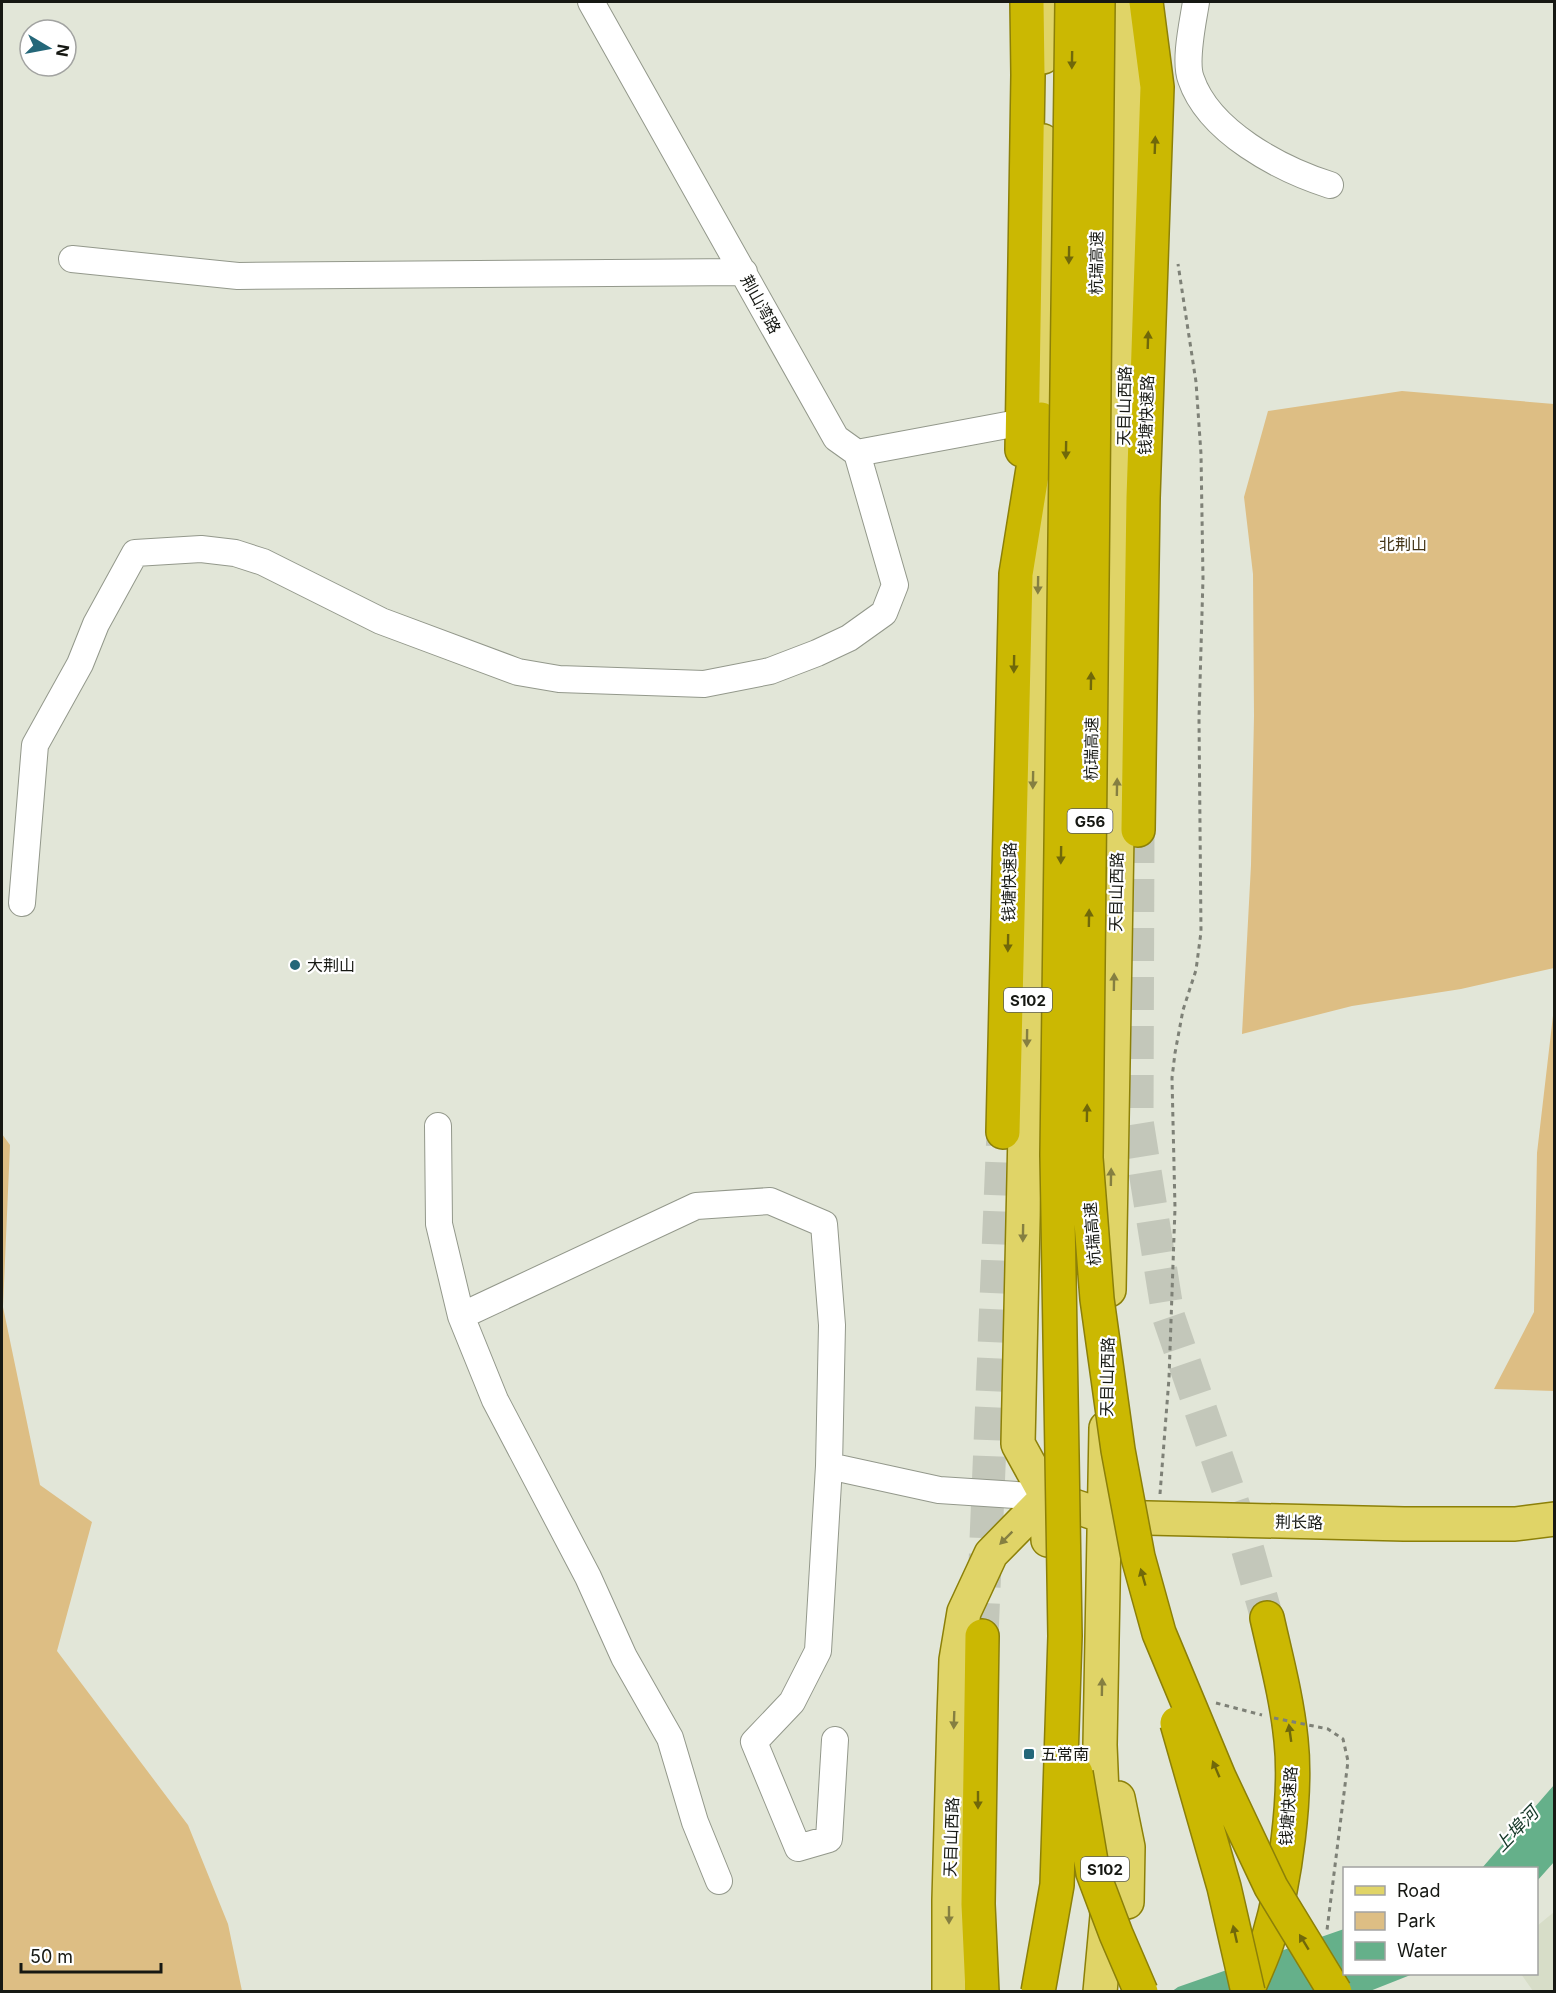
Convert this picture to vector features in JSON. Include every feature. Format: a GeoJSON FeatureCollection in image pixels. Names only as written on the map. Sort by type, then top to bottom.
{"type":"FeatureCollection","features":[{"type":"Feature","properties":{"kind":"highway","name":"钱塘快速路"},"geometry":{"type":"LineString","coordinates":[[1003,1132],[1016,574],[1032,421],[1026,2]]}},
{"type":"Feature","properties":{"kind":"highway","name":"杭瑞高速"},"geometry":{"type":"LineString","coordinates":[[1065,1636],[1057,1155],[1072,2]]}},
{"type":"Feature","properties":{"kind":"highway","name":"杭瑞高速"},"geometry":{"type":"LineString","coordinates":[[1098,2],[1086,1158],[1097,1299],[1118,1450],[1138,1557],[1159,1633]]}},
{"type":"Feature","properties":{"kind":"highway","name":"钱塘快速路"},"geometry":{"type":"LineString","coordinates":[[1138,830],[1143,498],[1157,87],[1146,2]]}},
{"type":"Feature","properties":{"kind":"highway","name":"钱塘快速路"},"geometry":{"type":"LineString","coordinates":[[1247,1992],[1269,1936],[1284,1863],[1292,1790],[1291,1741],[1267,1618]]}},
{"type":"Feature","properties":{"kind":"highway"},"geometry":{"type":"LineString","coordinates":[[1159,1633],[1166,1686],[1224,1887],[1247,1992]]}},
{"type":"Feature","properties":{"kind":"highway"},"geometry":{"type":"LineString","coordinates":[[1159,1633],[1219,1777],[1271,1887],[1335,1992]]}},
{"type":"Feature","properties":{"kind":"highway"},"geometry":{"type":"LineString","coordinates":[[982,1636],[978,1905],[982,1992]]}},
{"type":"Feature","properties":{"kind":"highway"},"geometry":{"type":"LineString","coordinates":[[1038,1992],[1058,1885],[1065,1636]]}},
{"type":"Feature","properties":{"kind":"highway"},"geometry":{"type":"LineString","coordinates":[[1065,1636],[1077,1786],[1093,1873],[1116,1934],[1142,1992]]}},
{"type":"Feature","properties":{"kind":"main road","name":"S102"},"geometry":{"type":"LineString","coordinates":[[1044,2],[1032,421],[1018,1444],[1047,1497],[1051,1691],[1047,1992]]}},
{"type":"Feature","properties":{"kind":"main road","name":"天目山西路"},"geometry":{"type":"LineString","coordinates":[[1100,1992],[1107,1916],[1100,1745],[1106,1517],[1128,208],[1127,2]]}},
{"type":"Feature","properties":{"kind":"main road","name":"天目山西路"},"geometry":{"type":"LineString","coordinates":[[949,1992],[949,1900],[956,1660],[964,1612],[991,1554],[1047,1497]]}},
{"type":"Feature","properties":{"kind":"main road","name":"荆长路"},"geometry":{"type":"LineString","coordinates":[[1047,1497],[1106,1517],[1404,1524],[1515,1524],[1554,1520]]}},
{"type":"Feature","properties":{"kind":"main road","name":"天目山西路"},"geometry":{"type":"LineString","coordinates":[[1100,1745],[1116,1791],[1128,1846],[1126,1910],[1117,1992]]}},
{"type":"Feature","properties":{"kind":"street","name":"荆山湾路"},"geometry":{"type":"LineString","coordinates":[[591,2],[836,438],[857,453]]}},
{"type":"Feature","properties":{"kind":"street"},"geometry":{"type":"LineString","coordinates":[[1196,2],[1189,48],[1190,78],[1209,111],[1234,136],[1302,176],[1330,185]]}},
{"type":"Feature","properties":{"kind":"street"},"geometry":{"type":"LineString","coordinates":[[72,259],[237,276],[744,273]]}},
{"type":"Feature","properties":{"kind":"street"},"geometry":{"type":"LineString","coordinates":[[22,903],[35,745],[80,664],[96,624],[135,553],[201,549],[235,553],[263,562],[381,621],[518,672],[559,679],[704,684],[770,671],[817,653],[849,638],[884,614],[895,585],[857,453],[1032,421]]}},
{"type":"Feature","properties":{"kind":"street"},"geometry":{"type":"LineString","coordinates":[[438,1126],[439,1224],[461,1316],[495,1400],[588,1577],[624,1657],[670,1738],[695,1822],[719,1881]]}},
{"type":"Feature","properties":{"kind":"street"},"geometry":{"type":"LineString","coordinates":[[461,1316],[696,1206],[770,1201],[824,1224],[832,1324],[829,1466],[818,1651],[792,1702],[754,1742],[798,1848],[829,1839],[835,1740]]}},
{"type":"Feature","properties":{"kind":"street"},"geometry":{"type":"LineString","coordinates":[[829,1466],[939,1490],[1047,1497]]}},
{"type":"Feature","properties":{"kind":"path"},"geometry":{"type":"LineString","coordinates":[[1158,1518],[1169,1378],[1175,1208],[1172,1078],[1183,1010],[1196,970],[1201,932],[1199,718],[1203,578],[1201,454],[1196,382],[1178,257]]}},
{"type":"Feature","properties":{"kind":"path"},"geometry":{"type":"LineString","coordinates":[[1274,1718],[1328,1728],[1343,1739],[1348,1761],[1327,1932]]}},
{"type":"Feature","properties":{"kind":"shaded area"},"geometry":{"type":"Polygon","coordinates":[[[1554,1912],[1554,1991],[1533,1991],[1522,1975],[1538,1975],[1538,1925],[1554,1912]]]}},
{"type":"Feature","properties":{"kind":"green space","name":"北荆山"},"geometry":{"type":"Polygon","coordinates":[[[1402,391],[1554,404],[1554,968],[1461,989],[1352,1006],[1242,1034],[1251,865],[1254,716],[1253,574],[1244,497],[1268,411],[1402,391]]]}},
{"type":"Feature","properties":{"kind":"green space"},"geometry":{"type":"Polygon","coordinates":[[[1554,1007],[1554,1391],[1494,1389],[1534,1312],[1537,1153],[1554,1007]]]}},
{"type":"Feature","properties":{"kind":"green space"},"geometry":{"type":"Polygon","coordinates":[[[2,1134],[10,1145],[3,1307],[40,1485],[92,1522],[57,1651],[188,1825],[228,1924],[242,1991],[2,1991],[2,1134]]]}},
{"type":"Feature","properties":{"kind":"water","name":"上埠河"},"geometry":{"type":"Polygon","coordinates":[[[1554,1785],[1554,1862],[1538,1880],[1538,1867],[1483,1867],[1554,1785]]]}},
{"type":"Feature","properties":{"kind":"water"},"geometry":{"type":"Polygon","coordinates":[[[1343,1929],[1343,1975],[1410,1975],[1370,1991],[1171,1992],[1178,1987],[1343,1929]]]}},
{"type":"Feature","properties":{"kind":"tunnel"},"geometry":{"type":"LineString","coordinates":[[1138,830],[1137,1121],[1168,1315],[1243,1533],[1267,1618]]}},
{"type":"Feature","properties":{"kind":"tunnel"},"geometry":{"type":"LineString","coordinates":[[982,1636],[1003,1132]]}},
{"type":"Feature","properties":{"kind":"place","name":"大荆山"},"geometry":{"type":"Point","coordinates":[295,965]}},
{"type":"Feature","properties":{"kind":"place","name":"五常南"},"geometry":{"type":"Point","coordinates":[1029,1754]}}]}
